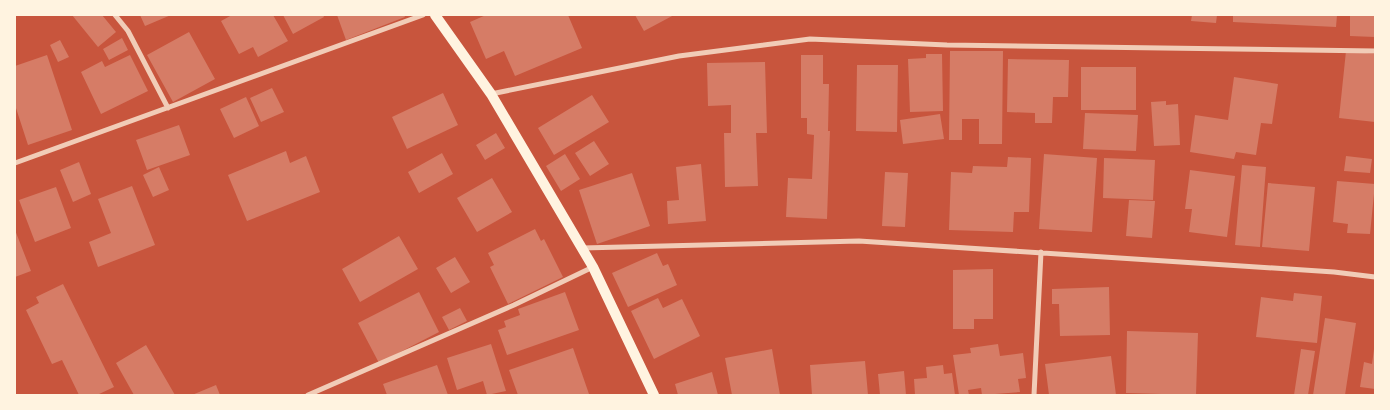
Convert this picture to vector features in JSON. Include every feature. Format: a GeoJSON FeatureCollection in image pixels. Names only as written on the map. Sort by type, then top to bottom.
{"type":"FeatureCollection","features":[{"type":"Feature","properties":{"kind":"main road"},"geometry":{"type":"LineString","coordinates":[[435,15],[491,94],[593,267],[654,395]]}},
{"type":"Feature","properties":{"kind":"street"},"geometry":{"type":"LineString","coordinates":[[116,15],[128,31],[168,108]]}},
{"type":"Feature","properties":{"kind":"street"},"geometry":{"type":"LineString","coordinates":[[15,163],[423,15]]}},
{"type":"Feature","properties":{"kind":"street"},"geometry":{"type":"LineString","coordinates":[[491,94],[679,56],[810,39],[957,45],[1375,51]]}},
{"type":"Feature","properties":{"kind":"street"},"geometry":{"type":"LineString","coordinates":[[582,248],[859,241],[1334,272],[1375,278]]}},
{"type":"Feature","properties":{"kind":"street"},"geometry":{"type":"LineString","coordinates":[[1034,395],[1041,252]]}},
{"type":"Feature","properties":{"kind":"street"},"geometry":{"type":"LineString","coordinates":[[308,395],[514,305],[593,267]]}},
{"type":"Feature","properties":{"kind":"building"},"geometry":{"type":"Polygon","coordinates":[[[72,15],[102,15],[116,32],[98,47],[72,15]]]}},
{"type":"Feature","properties":{"kind":"building"},"geometry":{"type":"Polygon","coordinates":[[[140,15],[171,15],[145,26],[140,15]]]}},
{"type":"Feature","properties":{"kind":"building"},"geometry":{"type":"Polygon","coordinates":[[[232,15],[273,15],[288,41],[258,57],[253,47],[239,54],[221,21],[232,15]]]}},
{"type":"Feature","properties":{"kind":"building"},"geometry":{"type":"Polygon","coordinates":[[[283,15],[323,15],[324,17],[293,34],[283,15]]]}},
{"type":"Feature","properties":{"kind":"building"},"geometry":{"type":"Polygon","coordinates":[[[337,15],[404,15],[405,17],[346,40],[337,15]]]}},
{"type":"Feature","properties":{"kind":"building"},"geometry":{"type":"Polygon","coordinates":[[[486,15],[568,15],[582,48],[515,76],[504,51],[486,59],[470,22],[486,15]]]}},
{"type":"Feature","properties":{"kind":"building"},"geometry":{"type":"Polygon","coordinates":[[[635,15],[674,15],[644,31],[635,15]]]}},
{"type":"Feature","properties":{"kind":"building"},"geometry":{"type":"Polygon","coordinates":[[[1192,15],[1217,15],[1216,23],[1191,21],[1192,15]]]}},
{"type":"Feature","properties":{"kind":"building"},"geometry":{"type":"Polygon","coordinates":[[[1233,15],[1337,15],[1336,27],[1233,22],[1233,15]]]}},
{"type":"Feature","properties":{"kind":"building"},"geometry":{"type":"Polygon","coordinates":[[[1350,15],[1375,15],[1375,37],[1350,36],[1350,15]]]}},
{"type":"Feature","properties":{"kind":"building"},"geometry":{"type":"Polygon","coordinates":[[[189,32],[215,79],[173,102],[147,55],[189,32]]]}},
{"type":"Feature","properties":{"kind":"building"},"geometry":{"type":"Polygon","coordinates":[[[122,38],[128,50],[109,60],[103,49],[122,38]]]}},
{"type":"Feature","properties":{"kind":"building"},"geometry":{"type":"Polygon","coordinates":[[[60,40],[69,57],[58,62],[50,45],[60,40]]]}},
{"type":"Feature","properties":{"kind":"building"},"geometry":{"type":"Polygon","coordinates":[[[950,51],[1003,51],[1002,144],[979,144],[979,119],[962,119],[962,140],[949,140],[950,51]]]}},
{"type":"Feature","properties":{"kind":"building"},"geometry":{"type":"Polygon","coordinates":[[[1346,51],[1375,54],[1375,122],[1339,118],[1346,51]]]}},
{"type":"Feature","properties":{"kind":"building"},"geometry":{"type":"Polygon","coordinates":[[[926,54],[942,54],[943,111],[910,112],[908,59],[926,58],[926,54]]]}},
{"type":"Feature","properties":{"kind":"building"},"geometry":{"type":"Polygon","coordinates":[[[47,55],[72,130],[28,145],[15,105],[15,66],[47,55]]]}},
{"type":"Feature","properties":{"kind":"building"},"geometry":{"type":"Polygon","coordinates":[[[130,55],[148,91],[101,114],[81,72],[102,61],[105,67],[130,55]]]}},
{"type":"Feature","properties":{"kind":"building"},"geometry":{"type":"Polygon","coordinates":[[[801,55],[823,55],[823,84],[829,84],[828,131],[830,131],[827,219],[786,217],[788,178],[812,179],[814,135],[807,134],[807,118],[801,118],[801,55]]]}},
{"type":"Feature","properties":{"kind":"building"},"geometry":{"type":"Polygon","coordinates":[[[1008,59],[1069,60],[1068,97],[1053,97],[1052,123],[1035,123],[1035,113],[1007,112],[1008,59]]]}},
{"type":"Feature","properties":{"kind":"building"},"geometry":{"type":"Polygon","coordinates":[[[765,62],[767,133],[756,133],[758,186],[725,187],[724,133],[731,133],[731,105],[708,106],[707,63],[765,62]]]}},
{"type":"Feature","properties":{"kind":"building"},"geometry":{"type":"Polygon","coordinates":[[[857,65],[898,65],[897,132],[856,131],[857,65]]]}},
{"type":"Feature","properties":{"kind":"building"},"geometry":{"type":"Polygon","coordinates":[[[1081,67],[1136,67],[1136,110],[1081,110],[1081,67]]]}},
{"type":"Feature","properties":{"kind":"building"},"geometry":{"type":"Polygon","coordinates":[[[1234,77],[1278,84],[1272,124],[1261,123],[1256,155],[1236,152],[1234,159],[1190,152],[1195,115],[1228,120],[1234,77]]]}},
{"type":"Feature","properties":{"kind":"building"},"geometry":{"type":"Polygon","coordinates":[[[272,88],[284,112],[261,122],[250,98],[272,88]]]}},
{"type":"Feature","properties":{"kind":"building"},"geometry":{"type":"Polygon","coordinates":[[[443,93],[458,125],[407,149],[392,117],[443,93]]]}},
{"type":"Feature","properties":{"kind":"building"},"geometry":{"type":"Polygon","coordinates":[[[592,95],[609,122],[554,155],[538,128],[592,95]]]}},
{"type":"Feature","properties":{"kind":"building"},"geometry":{"type":"Polygon","coordinates":[[[246,97],[259,126],[234,138],[220,109],[246,97]]]}},
{"type":"Feature","properties":{"kind":"building"},"geometry":{"type":"Polygon","coordinates":[[[1166,101],[1166,105],[1178,104],[1180,145],[1154,146],[1151,102],[1166,101]]]}},
{"type":"Feature","properties":{"kind":"building"},"geometry":{"type":"Polygon","coordinates":[[[1085,113],[1138,115],[1136,151],[1083,149],[1085,113]]]}},
{"type":"Feature","properties":{"kind":"building"},"geometry":{"type":"Polygon","coordinates":[[[940,114],[944,139],[903,144],[900,120],[940,114]]]}},
{"type":"Feature","properties":{"kind":"building"},"geometry":{"type":"Polygon","coordinates":[[[179,125],[190,155],[147,170],[136,140],[179,125]]]}},
{"type":"Feature","properties":{"kind":"building"},"geometry":{"type":"Polygon","coordinates":[[[496,133],[505,148],[485,160],[476,145],[496,133]]]}},
{"type":"Feature","properties":{"kind":"building"},"geometry":{"type":"Polygon","coordinates":[[[594,141],[609,164],[590,176],[575,153],[594,141]]]}},
{"type":"Feature","properties":{"kind":"building"},"geometry":{"type":"Polygon","coordinates":[[[286,151],[290,163],[306,156],[320,192],[247,221],[228,175],[286,151]]]}},
{"type":"Feature","properties":{"kind":"building"},"geometry":{"type":"Polygon","coordinates":[[[442,153],[453,174],[419,193],[408,172],[442,153]]]}},
{"type":"Feature","properties":{"kind":"building"},"geometry":{"type":"Polygon","coordinates":[[[565,154],[580,179],[561,191],[546,166],[565,154]]]}},
{"type":"Feature","properties":{"kind":"building"},"geometry":{"type":"Polygon","coordinates":[[[1044,154],[1097,158],[1092,232],[1039,229],[1044,154]]]}},
{"type":"Feature","properties":{"kind":"building"},"geometry":{"type":"Polygon","coordinates":[[[1346,156],[1372,159],[1370,173],[1344,171],[1346,156]]]}},
{"type":"Feature","properties":{"kind":"building"},"geometry":{"type":"Polygon","coordinates":[[[1008,157],[1031,158],[1029,212],[1014,212],[1013,232],[949,230],[951,172],[972,173],[973,166],[1007,167],[1008,157]]]}},
{"type":"Feature","properties":{"kind":"building"},"geometry":{"type":"Polygon","coordinates":[[[1104,158],[1155,160],[1153,200],[1103,198],[1104,158]]]}},
{"type":"Feature","properties":{"kind":"building"},"geometry":{"type":"Polygon","coordinates":[[[79,162],[91,194],[73,202],[60,170],[79,162]]]}},
{"type":"Feature","properties":{"kind":"building"},"geometry":{"type":"Polygon","coordinates":[[[701,164],[706,221],[668,224],[667,201],[679,200],[676,167],[701,164]]]}},
{"type":"Feature","properties":{"kind":"building"},"geometry":{"type":"Polygon","coordinates":[[[1242,165],[1266,167],[1260,247],[1235,245],[1242,165]]]}},
{"type":"Feature","properties":{"kind":"building"},"geometry":{"type":"Polygon","coordinates":[[[159,167],[169,190],[153,197],[143,175],[159,167]]]}},
{"type":"Feature","properties":{"kind":"building"},"geometry":{"type":"Polygon","coordinates":[[[1190,170],[1235,176],[1227,237],[1189,232],[1192,209],[1185,209],[1190,170]]]}},
{"type":"Feature","properties":{"kind":"building"},"geometry":{"type":"Polygon","coordinates":[[[885,172],[908,173],[905,227],[882,226],[885,172]]]}},
{"type":"Feature","properties":{"kind":"building"},"geometry":{"type":"Polygon","coordinates":[[[632,173],[650,226],[597,244],[579,190],[632,173]]]}},
{"type":"Feature","properties":{"kind":"building"},"geometry":{"type":"Polygon","coordinates":[[[492,178],[512,212],[477,232],[457,198],[492,178]]]}},
{"type":"Feature","properties":{"kind":"building"},"geometry":{"type":"Polygon","coordinates":[[[1337,181],[1375,184],[1370,234],[1347,233],[1348,224],[1333,222],[1337,181]]]}},
{"type":"Feature","properties":{"kind":"building"},"geometry":{"type":"Polygon","coordinates":[[[1268,183],[1315,187],[1309,251],[1262,247],[1268,183]]]}},
{"type":"Feature","properties":{"kind":"building"},"geometry":{"type":"Polygon","coordinates":[[[132,186],[155,245],[98,267],[89,242],[111,233],[98,199],[132,186]]]}},
{"type":"Feature","properties":{"kind":"building"},"geometry":{"type":"Polygon","coordinates":[[[56,187],[71,228],[35,242],[19,200],[56,187]]]}},
{"type":"Feature","properties":{"kind":"building"},"geometry":{"type":"Polygon","coordinates":[[[1129,200],[1155,201],[1152,238],[1126,236],[1129,200]]]}},
{"type":"Feature","properties":{"kind":"building"},"geometry":{"type":"Polygon","coordinates":[[[535,229],[541,241],[544,239],[563,277],[508,304],[490,267],[494,265],[488,253],[535,229]]]}},
{"type":"Feature","properties":{"kind":"building"},"geometry":{"type":"Polygon","coordinates":[[[15,230],[31,271],[15,277],[15,230]]]}},
{"type":"Feature","properties":{"kind":"building"},"geometry":{"type":"Polygon","coordinates":[[[399,236],[418,269],[360,302],[342,269],[399,236]]]}},
{"type":"Feature","properties":{"kind":"building"},"geometry":{"type":"Polygon","coordinates":[[[657,253],[663,266],[668,264],[677,285],[628,307],[612,273],[657,253]]]}},
{"type":"Feature","properties":{"kind":"building"},"geometry":{"type":"Polygon","coordinates":[[[455,257],[470,282],[451,293],[436,268],[455,257]]]}},
{"type":"Feature","properties":{"kind":"building"},"geometry":{"type":"Polygon","coordinates":[[[993,269],[993,319],[974,319],[974,329],[953,329],[953,270],[993,269]]]}},
{"type":"Feature","properties":{"kind":"building"},"geometry":{"type":"Polygon","coordinates":[[[63,284],[114,387],[97,395],[79,395],[62,360],[52,364],[26,310],[39,303],[36,297],[63,284]]]}},
{"type":"Feature","properties":{"kind":"building"},"geometry":{"type":"Polygon","coordinates":[[[1109,287],[1110,335],[1060,336],[1059,304],[1052,304],[1052,289],[1109,287]]]}},
{"type":"Feature","properties":{"kind":"building"},"geometry":{"type":"Polygon","coordinates":[[[419,292],[439,332],[379,363],[358,323],[419,292]]]}},
{"type":"Feature","properties":{"kind":"building"},"geometry":{"type":"Polygon","coordinates":[[[565,292],[579,330],[507,355],[498,330],[506,327],[504,321],[520,315],[518,309],[565,292]]]}},
{"type":"Feature","properties":{"kind":"building"},"geometry":{"type":"Polygon","coordinates":[[[1294,293],[1322,296],[1317,343],[1256,337],[1261,297],[1293,301],[1294,293]]]}},
{"type":"Feature","properties":{"kind":"building"},"geometry":{"type":"Polygon","coordinates":[[[658,298],[663,308],[682,299],[700,336],[654,359],[631,311],[658,298]]]}},
{"type":"Feature","properties":{"kind":"building"},"geometry":{"type":"Polygon","coordinates":[[[460,308],[467,321],[449,330],[442,317],[460,308]]]}},
{"type":"Feature","properties":{"kind":"building"},"geometry":{"type":"Polygon","coordinates":[[[1325,318],[1356,323],[1345,395],[1313,395],[1325,318]]]}},
{"type":"Feature","properties":{"kind":"building"},"geometry":{"type":"Polygon","coordinates":[[[1127,331],[1198,333],[1196,395],[1126,393],[1127,331]]]}},
{"type":"Feature","properties":{"kind":"building"},"geometry":{"type":"Polygon","coordinates":[[[491,344],[506,391],[487,395],[483,381],[457,390],[447,358],[491,344]]]}},
{"type":"Feature","properties":{"kind":"building"},"geometry":{"type":"Polygon","coordinates":[[[998,344],[1000,356],[1023,353],[1026,378],[1018,379],[1020,392],[982,395],[981,388],[968,390],[969,395],[959,395],[953,355],[971,353],[970,348],[998,344]]]}},
{"type":"Feature","properties":{"kind":"building"},"geometry":{"type":"Polygon","coordinates":[[[146,345],[175,395],[134,395],[116,363],[146,345]]]}},
{"type":"Feature","properties":{"kind":"building"},"geometry":{"type":"Polygon","coordinates":[[[573,348],[589,394],[518,395],[509,370],[573,348]]]}},
{"type":"Feature","properties":{"kind":"building"},"geometry":{"type":"Polygon","coordinates":[[[772,349],[780,395],[732,395],[725,358],[772,349]]]}},
{"type":"Feature","properties":{"kind":"building"},"geometry":{"type":"Polygon","coordinates":[[[1301,349],[1315,351],[1308,395],[1294,395],[1301,349]]]}},
{"type":"Feature","properties":{"kind":"building"},"geometry":{"type":"Polygon","coordinates":[[[1374,349],[1375,389],[1360,387],[1364,362],[1372,364],[1374,349]]]}},
{"type":"Feature","properties":{"kind":"building"},"geometry":{"type":"Polygon","coordinates":[[[1111,356],[1116,395],[1049,395],[1045,364],[1111,356]]]}},
{"type":"Feature","properties":{"kind":"building"},"geometry":{"type":"Polygon","coordinates":[[[865,361],[868,395],[812,395],[810,365],[865,361]]]}},
{"type":"Feature","properties":{"kind":"building"},"geometry":{"type":"Polygon","coordinates":[[[437,365],[448,395],[387,395],[383,384],[437,365]]]}},
{"type":"Feature","properties":{"kind":"building"},"geometry":{"type":"Polygon","coordinates":[[[943,365],[944,374],[952,373],[955,395],[915,395],[914,379],[927,378],[926,367],[943,365]]]}},
{"type":"Feature","properties":{"kind":"building"},"geometry":{"type":"Polygon","coordinates":[[[904,371],[906,395],[880,395],[878,374],[904,371]]]}},
{"type":"Feature","properties":{"kind":"building"},"geometry":{"type":"Polygon","coordinates":[[[712,372],[718,395],[678,395],[675,384],[712,372]]]}},
{"type":"Feature","properties":{"kind":"building"},"geometry":{"type":"Polygon","coordinates":[[[216,385],[220,395],[192,395],[216,385]]]}}]}
